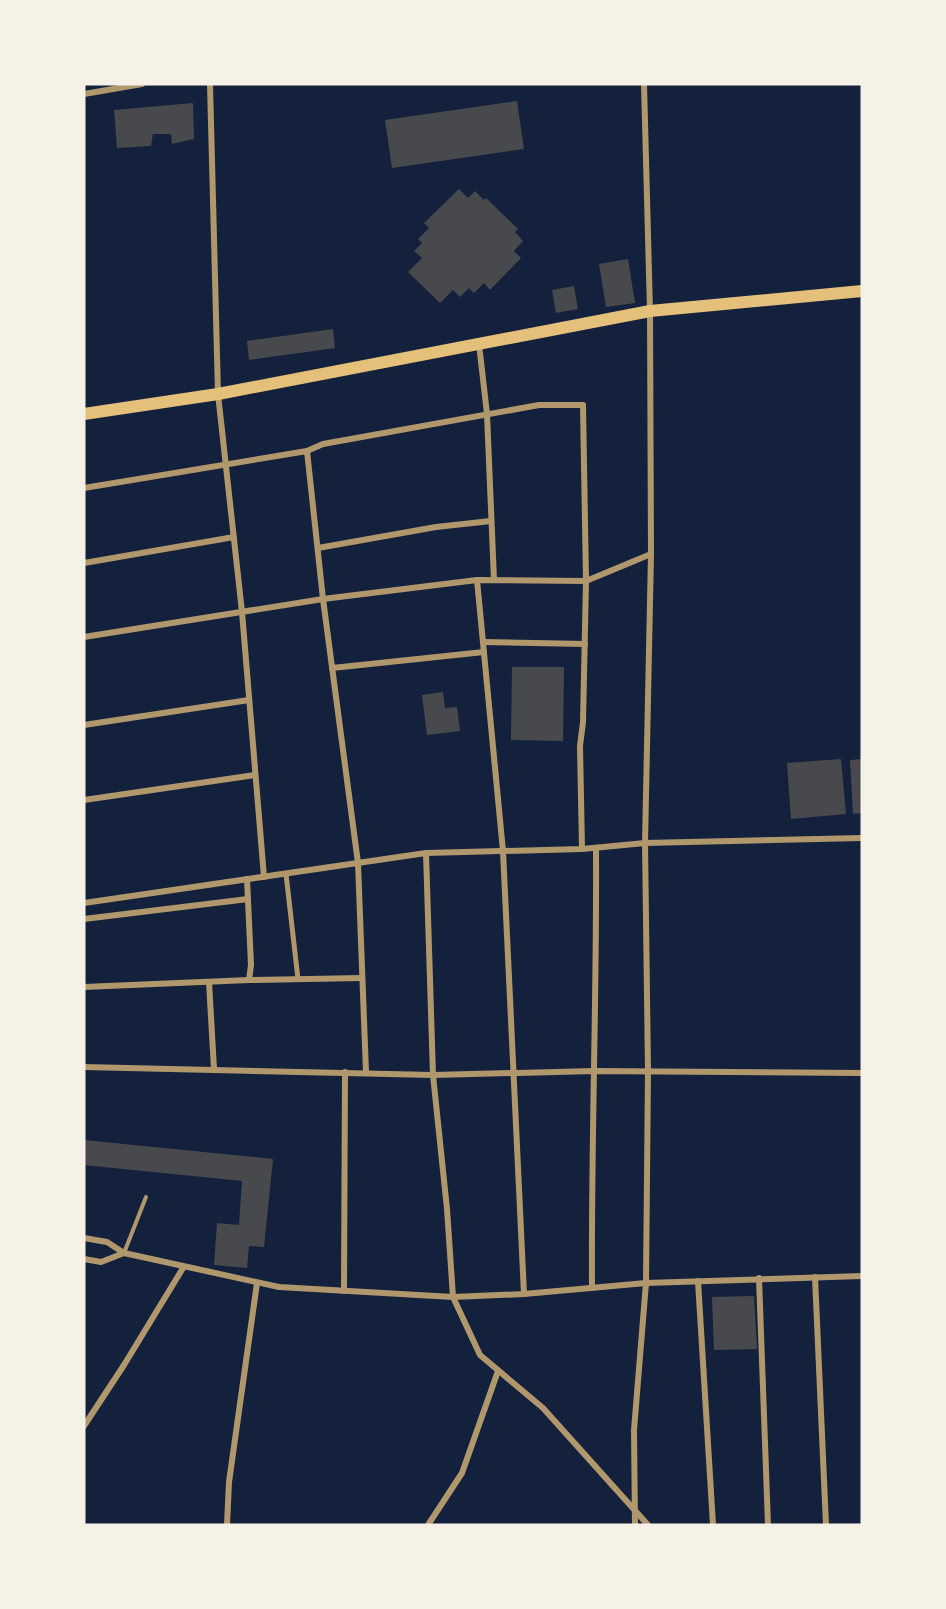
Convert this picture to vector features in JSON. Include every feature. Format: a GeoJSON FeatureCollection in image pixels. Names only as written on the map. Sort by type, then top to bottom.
{"type":"FeatureCollection","features":[{"type":"Feature","properties":{"kind":"main road"},"geometry":{"type":"LineString","coordinates":[[84,414],[218,394],[650,312],[862,291]]}},
{"type":"Feature","properties":{"kind":"street"},"geometry":{"type":"LineString","coordinates":[[84,94],[142,84]]}},
{"type":"Feature","properties":{"kind":"street"},"geometry":{"type":"LineString","coordinates":[[210,84],[218,394],[242,612],[264,877]]}},
{"type":"Feature","properties":{"kind":"street"},"geometry":{"type":"LineString","coordinates":[[635,1525],[634,1430],[646,1283],[648,1071],[645,843],[651,554],[650,312],[644,84]]}},
{"type":"Feature","properties":{"kind":"street"},"geometry":{"type":"LineString","coordinates":[[479,344],[487,414],[494,580]]}},
{"type":"Feature","properties":{"kind":"street"},"geometry":{"type":"LineString","coordinates":[[84,488],[307,451],[323,444],[539,405],[583,405],[586,581],[583,722],[580,746],[582,849]]}},
{"type":"Feature","properties":{"kind":"street"},"geometry":{"type":"LineString","coordinates":[[307,451],[323,599],[358,863],[366,1072]]}},
{"type":"Feature","properties":{"kind":"street"},"geometry":{"type":"LineString","coordinates":[[318,548],[436,527],[491,521]]}},
{"type":"Feature","properties":{"kind":"street"},"geometry":{"type":"LineString","coordinates":[[84,563],[234,537]]}},
{"type":"Feature","properties":{"kind":"street"},"geometry":{"type":"LineString","coordinates":[[84,637],[323,599],[477,580],[586,581],[651,554]]}},
{"type":"Feature","properties":{"kind":"street"},"geometry":{"type":"LineString","coordinates":[[477,580],[503,851],[524,1294]]}},
{"type":"Feature","properties":{"kind":"street"},"geometry":{"type":"LineString","coordinates":[[483,642],[585,644]]}},
{"type":"Feature","properties":{"kind":"street"},"geometry":{"type":"LineString","coordinates":[[332,668],[484,652]]}},
{"type":"Feature","properties":{"kind":"street"},"geometry":{"type":"LineString","coordinates":[[84,725],[249,700]]}},
{"type":"Feature","properties":{"kind":"street"},"geometry":{"type":"LineString","coordinates":[[84,800],[255,775]]}},
{"type":"Feature","properties":{"kind":"street"},"geometry":{"type":"LineString","coordinates":[[84,903],[426,853],[596,849],[645,843],[862,838]]}},
{"type":"Feature","properties":{"kind":"street"},"geometry":{"type":"LineString","coordinates":[[592,1288],[597,978],[596,849]]}},
{"type":"Feature","properties":{"kind":"street"},"geometry":{"type":"LineString","coordinates":[[426,853],[433,1075],[447,1209],[453,1297],[480,1355],[543,1408],[648,1525]]}},
{"type":"Feature","properties":{"kind":"street"},"geometry":{"type":"LineString","coordinates":[[286,874],[298,979]]}},
{"type":"Feature","properties":{"kind":"street"},"geometry":{"type":"LineString","coordinates":[[247,879],[251,964],[249,980]]}},
{"type":"Feature","properties":{"kind":"street"},"geometry":{"type":"LineString","coordinates":[[84,919],[248,899]]}},
{"type":"Feature","properties":{"kind":"street"},"geometry":{"type":"LineString","coordinates":[[84,987],[363,978]]}},
{"type":"Feature","properties":{"kind":"street"},"geometry":{"type":"LineString","coordinates":[[209,982],[214,1069]]}},
{"type":"Feature","properties":{"kind":"street"},"geometry":{"type":"LineString","coordinates":[[84,1066],[433,1075],[594,1071],[862,1073]]}},
{"type":"Feature","properties":{"kind":"street"},"geometry":{"type":"LineString","coordinates":[[344,1291],[345,1072]]}},
{"type":"Feature","properties":{"kind":"street"},"geometry":{"type":"LineString","coordinates":[[84,1238],[107,1242],[124,1253],[183,1268],[279,1287],[453,1297],[524,1294],[646,1283],[862,1276]]}},
{"type":"Feature","properties":{"kind":"street"},"geometry":{"type":"LineString","coordinates":[[84,1259],[101,1262],[124,1253]]}},
{"type":"Feature","properties":{"kind":"street"},"geometry":{"type":"LineString","coordinates":[[84,1426],[183,1268]]}},
{"type":"Feature","properties":{"kind":"street"},"geometry":{"type":"LineString","coordinates":[[815,1277],[826,1525]]}},
{"type":"Feature","properties":{"kind":"street"},"geometry":{"type":"LineString","coordinates":[[759,1278],[768,1525]]}},
{"type":"Feature","properties":{"kind":"street"},"geometry":{"type":"LineString","coordinates":[[698,1281],[712,1525]]}},
{"type":"Feature","properties":{"kind":"street"},"geometry":{"type":"LineString","coordinates":[[227,1525],[229,1482],[256,1283]]}},
{"type":"Feature","properties":{"kind":"street"},"geometry":{"type":"LineString","coordinates":[[428,1525],[462,1473],[498,1371]]}},
{"type":"Feature","properties":{"kind":"lane"},"geometry":{"type":"LineString","coordinates":[[124,1253],[146,1197]]}},
{"type":"Feature","properties":{"kind":"building"},"geometry":{"type":"Polygon","coordinates":[[[517,101],[524,149],[392,168],[385,120],[517,101]]]}},
{"type":"Feature","properties":{"kind":"building"},"geometry":{"type":"Polygon","coordinates":[[[193,103],[194,139],[172,144],[171,134],[153,134],[151,146],[117,148],[114,110],[193,103]]]}},
{"type":"Feature","properties":{"kind":"building"},"geometry":{"type":"Polygon","coordinates":[[[459,189],[468,198],[475,191],[484,200],[486,198],[518,229],[515,232],[523,241],[514,251],[521,258],[490,290],[484,283],[474,293],[469,288],[460,297],[453,290],[440,303],[408,272],[422,258],[414,251],[422,243],[418,239],[429,228],[424,223],[459,189]]]}},
{"type":"Feature","properties":{"kind":"building"},"geometry":{"type":"Polygon","coordinates":[[[628,259],[635,303],[606,307],[599,264],[628,259]]]}},
{"type":"Feature","properties":{"kind":"building"},"geometry":{"type":"Polygon","coordinates":[[[574,286],[578,309],[556,313],[552,290],[574,286]]]}},
{"type":"Feature","properties":{"kind":"building"},"geometry":{"type":"Polygon","coordinates":[[[333,329],[335,348],[249,360],[247,341],[333,329]]]}},
{"type":"Feature","properties":{"kind":"building"},"geometry":{"type":"Polygon","coordinates":[[[512,667],[564,667],[563,741],[511,740],[512,667]]]}},
{"type":"Feature","properties":{"kind":"building"},"geometry":{"type":"Polygon","coordinates":[[[443,692],[445,708],[457,707],[460,731],[427,735],[422,695],[443,692]]]}},
{"type":"Feature","properties":{"kind":"building"},"geometry":{"type":"Polygon","coordinates":[[[841,759],[846,814],[791,819],[787,763],[841,759]]]}},
{"type":"Feature","properties":{"kind":"building"},"geometry":{"type":"Polygon","coordinates":[[[862,759],[862,813],[853,814],[850,760],[862,759]]]}},
{"type":"Feature","properties":{"kind":"building"},"geometry":{"type":"Polygon","coordinates":[[[84,1140],[273,1159],[264,1247],[249,1246],[247,1268],[214,1265],[217,1223],[239,1225],[242,1181],[84,1165],[84,1140]]]}},
{"type":"Feature","properties":{"kind":"building"},"geometry":{"type":"Polygon","coordinates":[[[754,1296],[757,1349],[714,1350],[712,1297],[754,1296]]]}}]}
